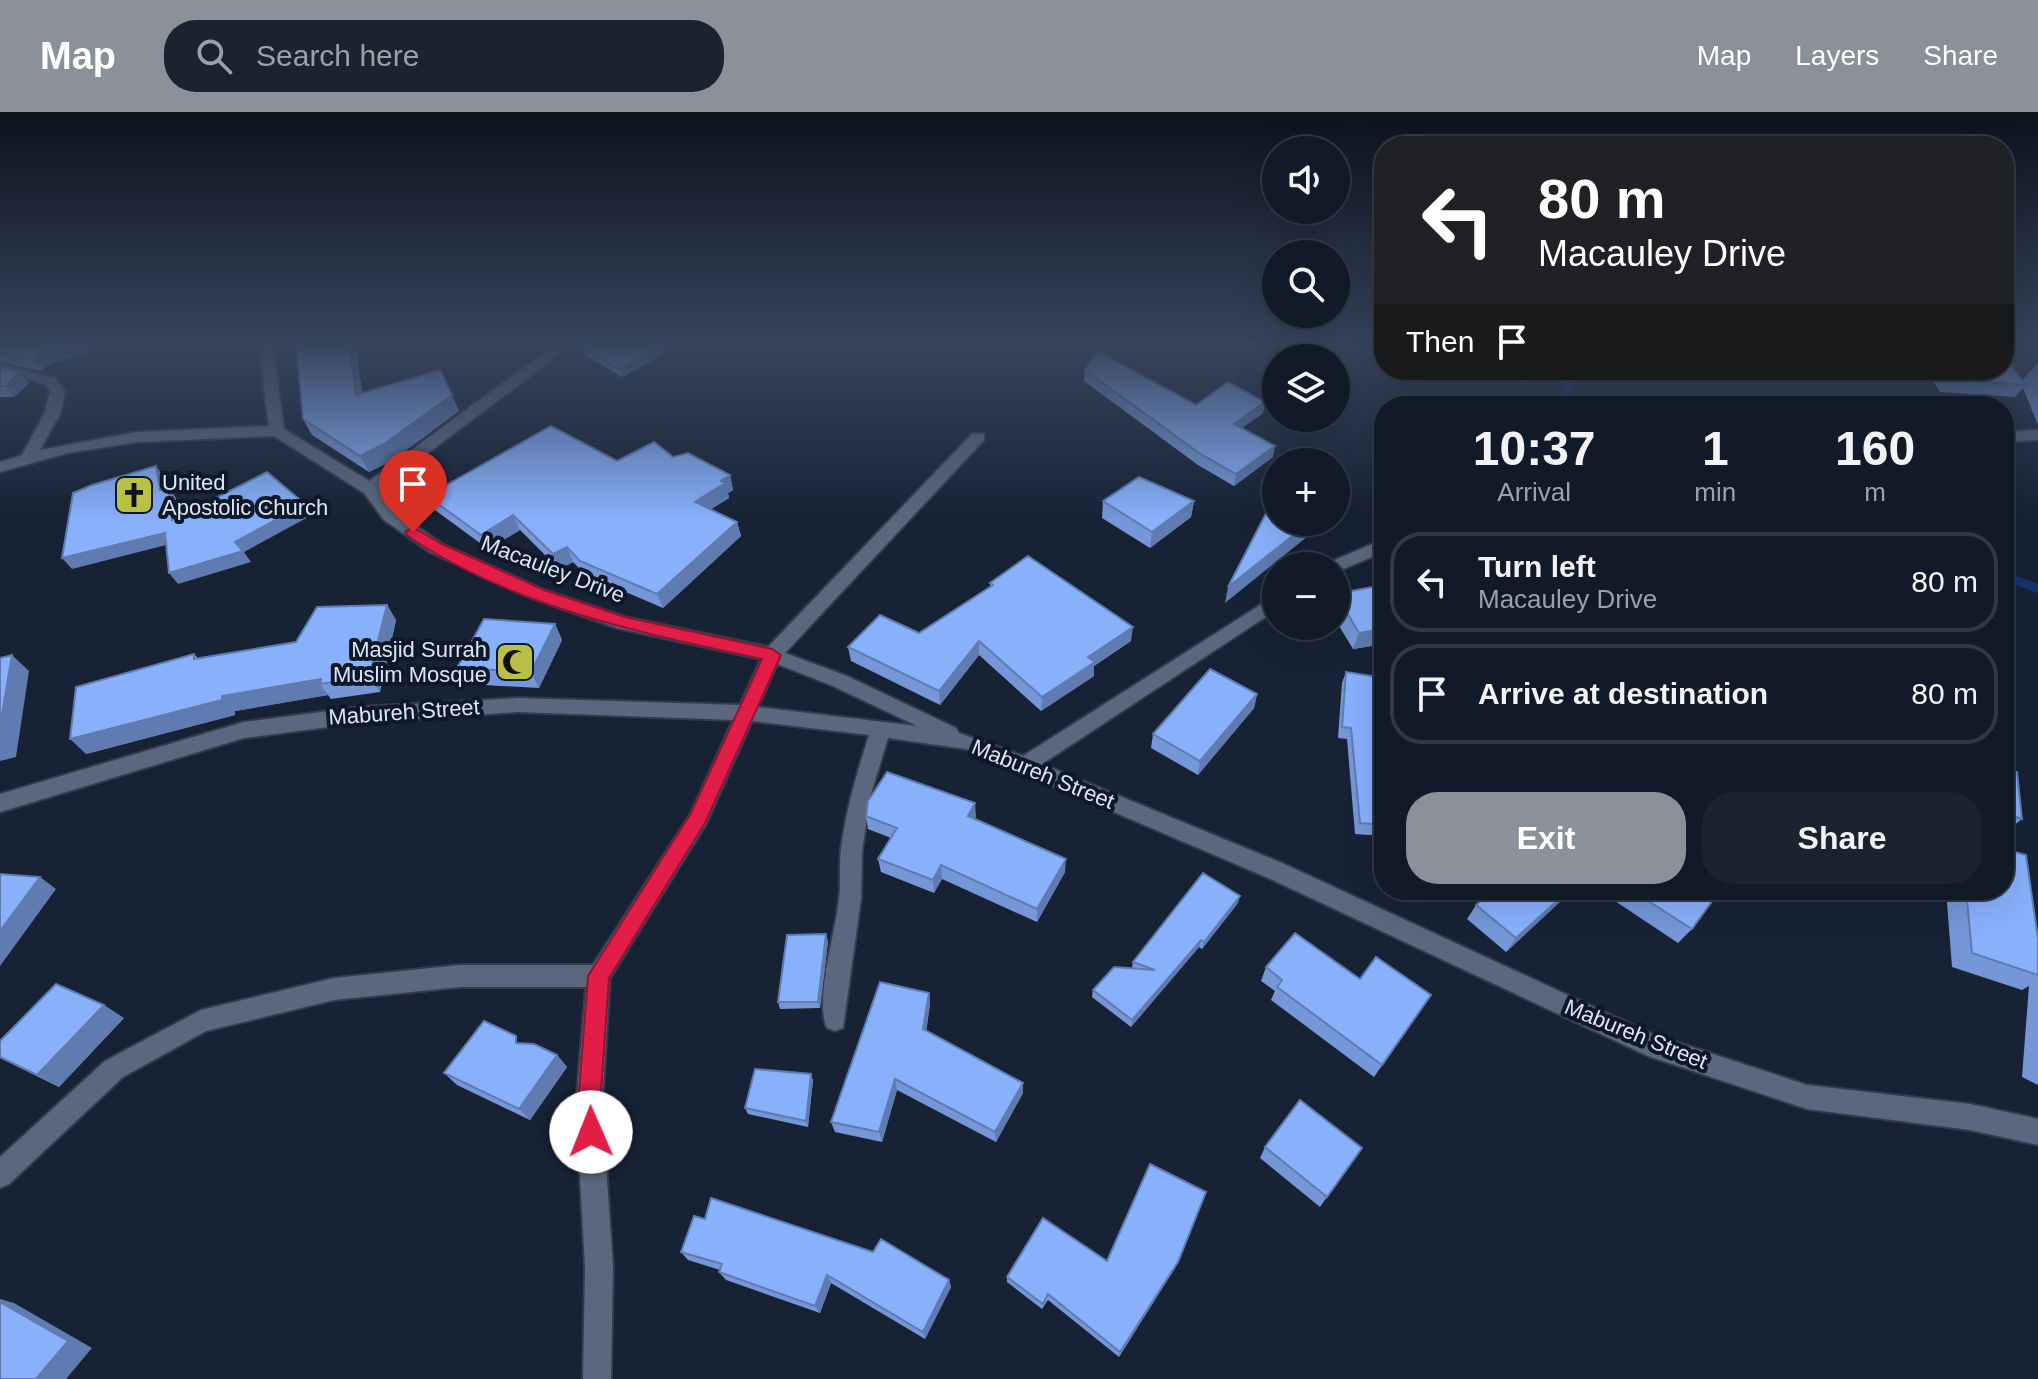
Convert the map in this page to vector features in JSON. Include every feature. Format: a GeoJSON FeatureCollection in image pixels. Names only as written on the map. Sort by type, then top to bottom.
{"type":"FeatureCollection","features":[{"type":"Feature","properties":{"kind":"street"},"geometry":{"type":"LineString","coordinates":[[28,458],[55,402]]}},
{"type":"Feature","properties":{"kind":"street"},"geometry":{"type":"LineString","coordinates":[[0,467],[28,458],[161,432],[277,431],[273,402]]}},
{"type":"Feature","properties":{"kind":"street"},"geometry":{"type":"LineString","coordinates":[[370,489],[487,402]]}},
{"type":"Feature","properties":{"kind":"street","name":"Macauley Drive"},"geometry":{"type":"LineString","coordinates":[[277,431],[370,489],[390,516],[436,548],[538,594],[623,623],[772,655],[840,681],[969,742]]}},
{"type":"Feature","properties":{"kind":"street"},"geometry":{"type":"LineString","coordinates":[[2014,436],[2038,435]]}},
{"type":"Feature","properties":{"kind":"street"},"geometry":{"type":"LineString","coordinates":[[597,1379],[599,1267],[589,1105],[599,976],[699,818],[772,655],[978,437]]}},
{"type":"Feature","properties":{"kind":"street"},"geometry":{"type":"LineString","coordinates":[[1350,560],[1374,549]]}},
{"type":"Feature","properties":{"kind":"street"},"geometry":{"type":"LineString","coordinates":[[1025,765],[1262,610]]}},
{"type":"Feature","properties":{"kind":"street","name":"Mabureh Street"},"geometry":{"type":"LineString","coordinates":[[0,803],[244,730],[300,720],[518,705],[744,713],[969,742],[1274,870],[1648,1044],[1807,1097],[1970,1117],[2038,1132]]}},
{"type":"Feature","properties":{"kind":"street"},"geometry":{"type":"LineString","coordinates":[[835,1020],[837,977],[850,899],[851,852],[860,797],[881,729]]}},
{"type":"Feature","properties":{"kind":"street"},"geometry":{"type":"LineString","coordinates":[[0,1175],[114,1069],[201,1021],[334,989],[460,976],[599,976]]}},
{"type":"Feature","properties":{"kind":"building"},"geometry":{"type":"Polygon","coordinates":[[[301,402],[442,402],[384,444],[360,456],[303,419],[301,402]]]}},
{"type":"Feature","properties":{"kind":"building"},"geometry":{"type":"Polygon","coordinates":[[[1129,402],[1191,402],[1196,405],[1200,402],[1262,402],[1234,424],[1275,446],[1262,448],[1262,455],[1236,474],[1199,453],[1129,402]]]}},
{"type":"Feature","properties":{"kind":"building"},"geometry":{"type":"Polygon","coordinates":[[[551,426],[617,461],[654,442],[673,457],[688,453],[730,475],[721,481],[725,483],[695,502],[737,522],[657,594],[580,561],[567,547],[553,554],[513,515],[481,535],[427,496],[551,426]]]}},
{"type":"Feature","properties":{"kind":"building"},"geometry":{"type":"Polygon","coordinates":[[[156,466],[160,490],[168,487],[172,520],[267,472],[305,504],[235,542],[243,551],[169,573],[165,533],[62,558],[73,493],[156,466]]]}},
{"type":"Feature","properties":{"kind":"building"},"geometry":{"type":"Polygon","coordinates":[[[1139,477],[1194,501],[1152,532],[1103,501],[1139,477]]]}},
{"type":"Feature","properties":{"kind":"building"},"geometry":{"type":"Polygon","coordinates":[[[1262,521],[1262,536],[1292,536],[1272,552],[1262,552],[1262,560],[1228,587],[1262,521]]]}},
{"type":"Feature","properties":{"kind":"building"},"geometry":{"type":"Polygon","coordinates":[[[1028,556],[1133,627],[1088,657],[1095,662],[1042,697],[979,641],[939,691],[848,647],[880,615],[919,633],[993,585],[990,583],[1028,556]]]}},
{"type":"Feature","properties":{"kind":"building"},"geometry":{"type":"Polygon","coordinates":[[[1374,587],[1374,631],[1359,633],[1350,618],[1350,591],[1374,587]]]}},
{"type":"Feature","properties":{"kind":"building"},"geometry":{"type":"Polygon","coordinates":[[[387,605],[369,677],[320,684],[321,679],[222,696],[222,700],[70,739],[76,687],[194,654],[194,659],[296,642],[317,607],[387,605]]]}},
{"type":"Feature","properties":{"kind":"building"},"geometry":{"type":"Polygon","coordinates":[[[484,619],[555,624],[531,672],[457,668],[484,619]]]}},
{"type":"Feature","properties":{"kind":"building"},"geometry":{"type":"Polygon","coordinates":[[[12,655],[0,726],[0,658],[12,655]]]}},
{"type":"Feature","properties":{"kind":"building"},"geometry":{"type":"Polygon","coordinates":[[[1210,669],[1257,694],[1200,761],[1153,734],[1210,669]]]}},
{"type":"Feature","properties":{"kind":"building"},"geometry":{"type":"Polygon","coordinates":[[[1346,672],[1374,676],[1374,824],[1360,823],[1351,728],[1342,727],[1346,672]]]}},
{"type":"Feature","properties":{"kind":"building"},"geometry":{"type":"Polygon","coordinates":[[[2014,771],[2017,772],[2022,819],[2014,816],[2014,771]]]}},
{"type":"Feature","properties":{"kind":"building"},"geometry":{"type":"Polygon","coordinates":[[[887,772],[975,803],[968,816],[1066,859],[1037,909],[941,865],[933,880],[878,859],[897,828],[866,816],[868,801],[887,772]]]}},
{"type":"Feature","properties":{"kind":"building"},"geometry":{"type":"Polygon","coordinates":[[[2014,852],[2026,855],[2038,939],[2038,975],[1972,953],[1967,900],[2014,900],[2014,852]]]}},
{"type":"Feature","properties":{"kind":"building"},"geometry":{"type":"Polygon","coordinates":[[[1203,873],[1240,896],[1204,942],[1201,940],[1132,1020],[1093,990],[1114,967],[1155,970],[1133,962],[1203,873]]]}},
{"type":"Feature","properties":{"kind":"building"},"geometry":{"type":"Polygon","coordinates":[[[0,874],[40,877],[0,931],[0,874]]]}},
{"type":"Feature","properties":{"kind":"building"},"geometry":{"type":"Polygon","coordinates":[[[1482,900],[1558,900],[1516,938],[1476,905],[1482,900]]]}},
{"type":"Feature","properties":{"kind":"building"},"geometry":{"type":"Polygon","coordinates":[[[1647,900],[1713,900],[1692,929],[1647,900]]]}},
{"type":"Feature","properties":{"kind":"building"},"geometry":{"type":"Polygon","coordinates":[[[1295,933],[1360,979],[1376,957],[1431,995],[1382,1065],[1277,987],[1282,980],[1266,967],[1295,933]]]}},
{"type":"Feature","properties":{"kind":"building"},"geometry":{"type":"Polygon","coordinates":[[[826,934],[818,1002],[778,1002],[787,935],[826,934]]]}},
{"type":"Feature","properties":{"kind":"building"},"geometry":{"type":"Polygon","coordinates":[[[880,982],[929,993],[923,1029],[1023,1083],[995,1132],[895,1079],[879,1132],[831,1122],[880,982]]]}},
{"type":"Feature","properties":{"kind":"building"},"geometry":{"type":"Polygon","coordinates":[[[56,984],[104,1005],[37,1075],[0,1057],[0,1041],[56,984]]]}},
{"type":"Feature","properties":{"kind":"building"},"geometry":{"type":"Polygon","coordinates":[[[484,1021],[516,1036],[516,1043],[534,1044],[557,1055],[519,1109],[444,1073],[484,1021]]]}},
{"type":"Feature","properties":{"kind":"building"},"geometry":{"type":"Polygon","coordinates":[[[755,1069],[811,1074],[806,1121],[745,1108],[755,1069]]]}},
{"type":"Feature","properties":{"kind":"building"},"geometry":{"type":"Polygon","coordinates":[[[1300,1100],[1362,1148],[1327,1197],[1265,1147],[1300,1100]]]}},
{"type":"Feature","properties":{"kind":"building"},"geometry":{"type":"Polygon","coordinates":[[[1150,1164],[1206,1192],[1178,1262],[1120,1352],[1048,1294],[1043,1304],[1007,1277],[1043,1218],[1107,1261],[1150,1164]]]}},
{"type":"Feature","properties":{"kind":"building"},"geometry":{"type":"Polygon","coordinates":[[[711,1198],[873,1252],[881,1239],[949,1280],[923,1332],[827,1275],[815,1306],[719,1272],[722,1264],[681,1252],[694,1216],[705,1219],[711,1198]]]}},
{"type":"Feature","properties":{"kind":"building"},"geometry":{"type":"Polygon","coordinates":[[[0,1302],[68,1341],[36,1379],[0,1379],[0,1302]]]}},
{"type":"Feature","properties":{"kind":"waterway"},"geometry":{"type":"LineString","coordinates":[[2014,580],[2038,589]]}},
{"type":"Feature","properties":{"kind":"place","name":"United Apostolic Church"},"geometry":{"type":"Point","coordinates":[134,495]}},
{"type":"Feature","properties":{"kind":"place","name":"Masjid Surrah Muslim Mosque"},"geometry":{"type":"Point","coordinates":[515,662]}},
{"type":"Feature","properties":{"kind":"route"},"geometry":{"type":"LineString","coordinates":[[413,532],[436,548],[538,594],[623,623],[772,655],[699,818],[599,976],[589,1105],[591,1132]]}}]}
